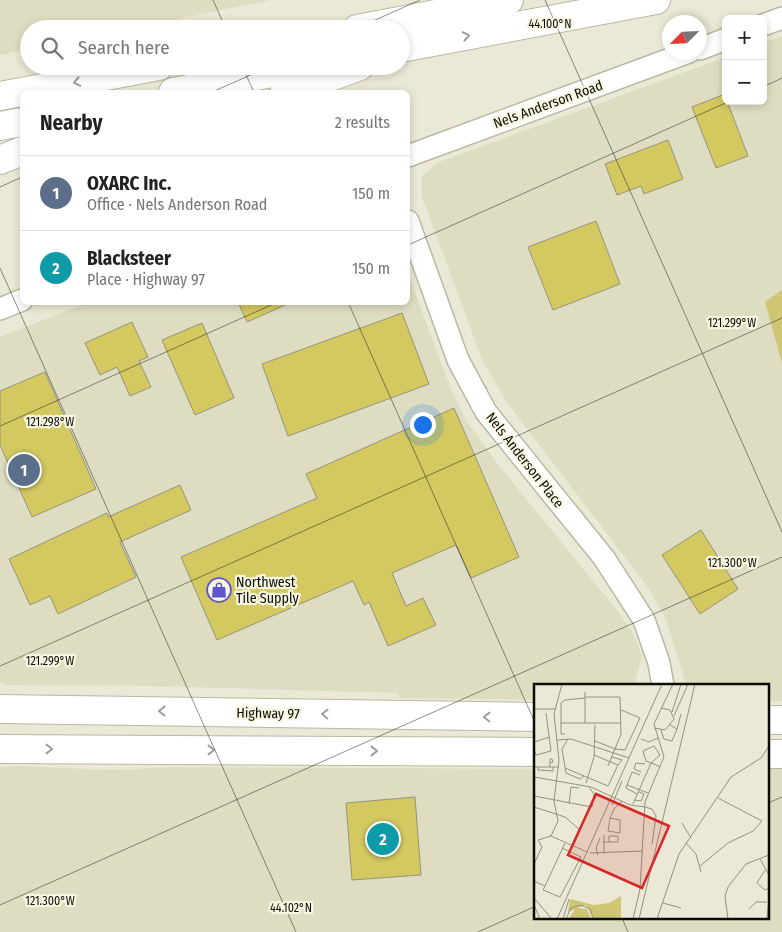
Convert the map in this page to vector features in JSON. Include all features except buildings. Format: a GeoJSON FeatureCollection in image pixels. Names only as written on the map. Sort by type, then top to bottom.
{"type":"FeatureCollection","features":[{"type":"Feature","properties":{"kind":"main road"},"geometry":{"type":"LineString","coordinates":[[404,20],[509,0]]}},
{"type":"Feature","properties":{"kind":"main road"},"geometry":{"type":"LineString","coordinates":[[410,48],[656,0]]}},
{"type":"Feature","properties":{"kind":"main road"},"geometry":{"type":"LineString","coordinates":[[32,90],[111,75]]}},
{"type":"Feature","properties":{"kind":"main road"},"geometry":{"type":"LineString","coordinates":[[183,90],[261,75]]}},
{"type":"Feature","properties":{"kind":"main road"},"geometry":{"type":"LineString","coordinates":[[278,90],[336,75]]}},
{"type":"Feature","properties":{"kind":"main road"},"geometry":{"type":"LineString","coordinates":[[0,96],[20,92]]}},
{"type":"Feature","properties":{"kind":"main road"},"geometry":{"type":"LineString","coordinates":[[0,126],[20,122]]}},
{"type":"Feature","properties":{"kind":"main road"},"geometry":{"type":"LineString","coordinates":[[0,160],[20,153]]}},
{"type":"Feature","properties":{"kind":"main road","name":"Highway 97"},"geometry":{"type":"LineString","coordinates":[[0,709],[534,718]]}},
{"type":"Feature","properties":{"kind":"main road"},"geometry":{"type":"LineString","coordinates":[[0,749],[534,752]]}},
{"type":"Feature","properties":{"kind":"street"},"geometry":{"type":"LineString","coordinates":[[767,24],[782,18]]}},
{"type":"Feature","properties":{"kind":"street"},"geometry":{"type":"LineString","coordinates":[[707,46],[722,41]]}},
{"type":"Feature","properties":{"kind":"street","name":"Nels Anderson Road"},"geometry":{"type":"LineString","coordinates":[[410,155],[667,60]]}},
{"type":"Feature","properties":{"kind":"street","name":"Nels Anderson Place"},"geometry":{"type":"LineString","coordinates":[[410,227],[458,360],[486,412],[604,558],[644,620],[659,663],[662,684]]}},
{"type":"Feature","properties":{"kind":"street"},"geometry":{"type":"LineString","coordinates":[[0,309],[20,301]]}},
{"type":"Feature","properties":{"kind":"shaded area"},"geometry":{"type":"Polygon","coordinates":[[[0,0],[271,0],[172,20],[20,20],[20,51],[0,55],[0,0]]]}},
{"type":"Feature","properties":{"kind":"shaded area"},"geometry":{"type":"Polygon","coordinates":[[[782,36],[782,701],[770,701],[770,684],[686,684],[666,620],[649,589],[508,404],[483,362],[422,197],[422,176],[439,162],[722,58],[722,105],[767,105],[767,42],[782,36]]]}},
{"type":"Feature","properties":{"kind":"shaded area"},"geometry":{"type":"Polygon","coordinates":[[[410,279],[451,389],[467,422],[501,468],[620,614],[634,635],[642,656],[635,683],[534,684],[534,700],[399,698],[397,693],[151,686],[7,685],[0,682],[0,337],[82,305],[410,305],[410,279]]]}},
{"type":"Feature","properties":{"kind":"shaded area"},"geometry":{"type":"Polygon","coordinates":[[[782,290],[782,363],[765,302],[782,290]]]}},
{"type":"Feature","properties":{"kind":"shaded area"},"geometry":{"type":"Polygon","coordinates":[[[19,766],[113,770],[175,767],[534,769],[534,920],[770,920],[770,768],[782,768],[782,932],[0,932],[0,767],[19,766]]]}},
{"type":"Feature","properties":{"kind":"place","name":"OXARC Inc."},"geometry":{"type":"Point","coordinates":[24,470]}},
{"type":"Feature","properties":{"kind":"place","name":"Northwest Tile Supply"},"geometry":{"type":"Point","coordinates":[219,590]}},
{"type":"Feature","properties":{"kind":"place","name":"Blacksteer"},"geometry":{"type":"Point","coordinates":[383,839]}}]}
